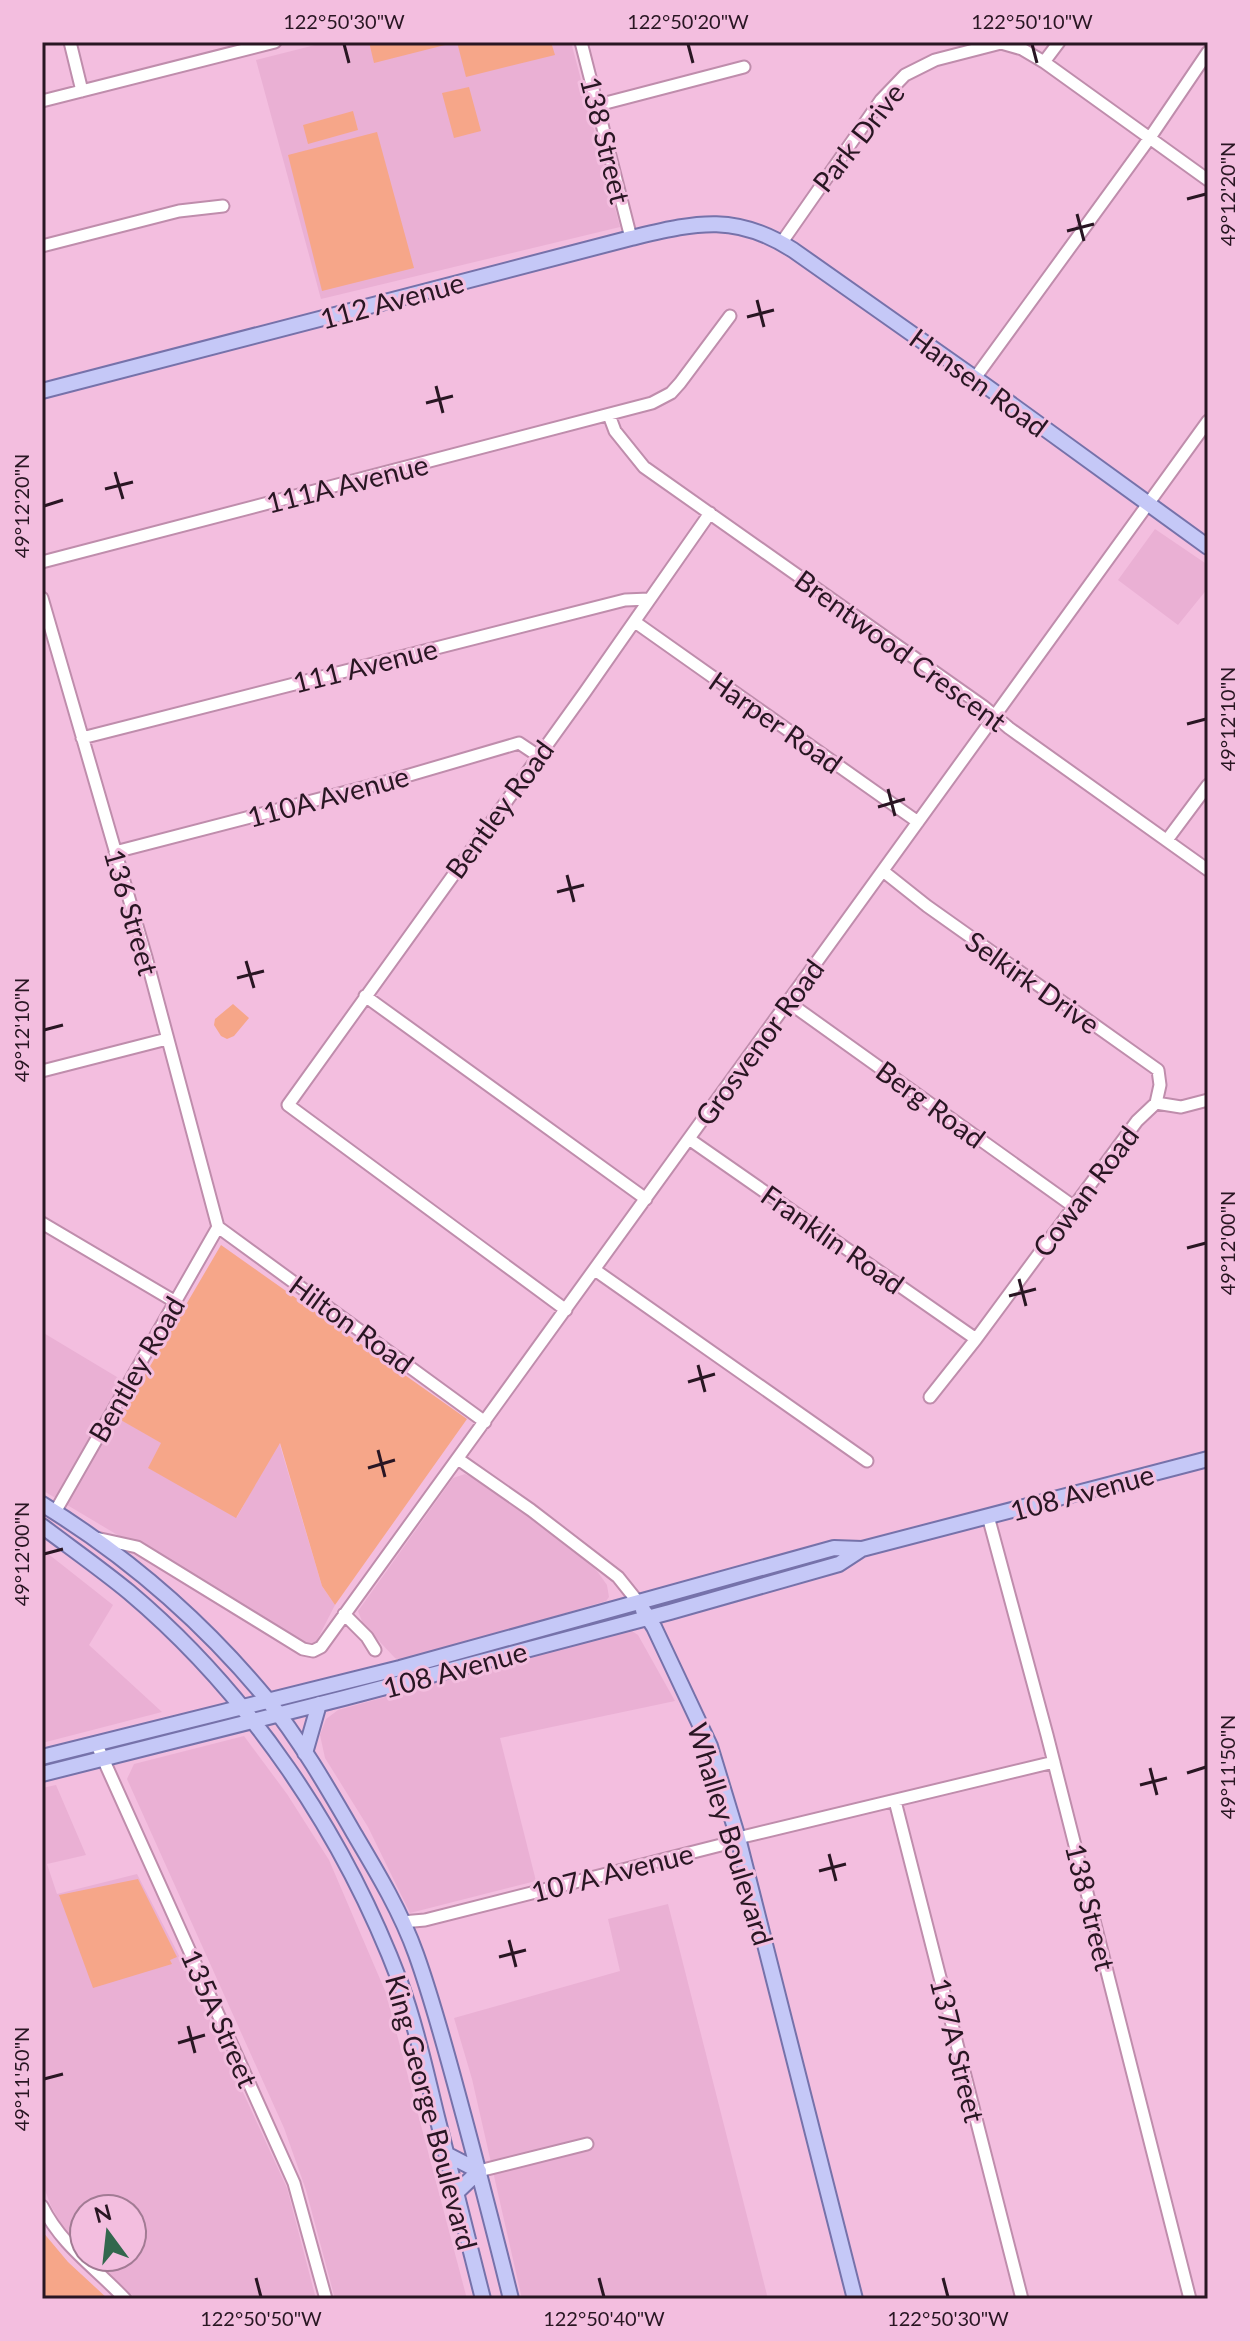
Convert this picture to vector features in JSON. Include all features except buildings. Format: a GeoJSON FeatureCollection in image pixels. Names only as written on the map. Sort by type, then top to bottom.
{"type":"FeatureCollection","features":[{"type":"Feature","properties":{"kind":"main road","name":"112 Avenue"},"geometry":{"type":"LineString","coordinates":[[42,391],[691,224],[745,227]]}},
{"type":"Feature","properties":{"kind":"main road","name":"Hansen Road"},"geometry":{"type":"LineString","coordinates":[[745,227],[782,242],[1208,547]]}},
{"type":"Feature","properties":{"kind":"main road","name":"108 Avenue"},"geometry":{"type":"LineString","coordinates":[[42,1757],[400,1668],[834,1548],[862,1549],[1208,1459]]}},
{"type":"Feature","properties":{"kind":"main road","name":"King George Boulevard"},"geometry":{"type":"LineString","coordinates":[[48,1508],[111,1548],[210,1635],[268,1700],[305,1753],[358,1840],[416,1952],[479,2171],[511,2299]]}},
{"type":"Feature","properties":{"kind":"main road","name":"King George Boulevard"},"geometry":{"type":"LineString","coordinates":[[42,1526],[129,1592],[194,1654],[242,1706],[310,1802],[344,1863],[400,1984],[417,2037],[483,2299]]}},
{"type":"Feature","properties":{"kind":"main road","name":"108 Avenue"},"geometry":{"type":"LineString","coordinates":[[42,1774],[648,1618],[839,1564],[862,1549]]}},
{"type":"Feature","properties":{"kind":"main road","name":"Whalley Boulevard"},"geometry":{"type":"LineString","coordinates":[[638,1602],[710,1746],[738,1838],[855,2299]]}},
{"type":"Feature","properties":{"kind":"main road"},"geometry":{"type":"LineString","coordinates":[[305,1753],[319,1704]]}},
{"type":"Feature","properties":{"kind":"main road"},"geometry":{"type":"LineString","coordinates":[[446,2154],[479,2171],[456,2193]]}},
{"type":"Feature","properties":{"kind":"street"},"geometry":{"type":"LineString","coordinates":[[70,42],[82,91]]}},
{"type":"Feature","properties":{"kind":"street"},"geometry":{"type":"LineString","coordinates":[[42,101],[240,46],[275,42]]}},
{"type":"Feature","properties":{"kind":"street","name":"138 Street"},"geometry":{"type":"LineString","coordinates":[[581,42],[631,238]]}},
{"type":"Feature","properties":{"kind":"street"},"geometry":{"type":"LineString","coordinates":[[1044,62],[1059,42]]}},
{"type":"Feature","properties":{"kind":"street","name":"Park Drive"},"geometry":{"type":"LineString","coordinates":[[782,242],[881,100],[905,75],[935,60],[1001,43],[1022,49],[1044,62],[1208,180]]}},
{"type":"Feature","properties":{"kind":"street"},"geometry":{"type":"LineString","coordinates":[[975,378],[1149,139],[1208,52]]}},
{"type":"Feature","properties":{"kind":"street"},"geometry":{"type":"LineString","coordinates":[[598,105],[744,67]]}},
{"type":"Feature","properties":{"kind":"street"},"geometry":{"type":"LineString","coordinates":[[42,246],[179,211],[223,206]]}},
{"type":"Feature","properties":{"kind":"street","name":"111A Avenue"},"geometry":{"type":"LineString","coordinates":[[42,562],[652,403],[671,393],[680,383],[730,316]]}},
{"type":"Feature","properties":{"kind":"street","name":"Brentwood Crescent"},"geometry":{"type":"LineString","coordinates":[[609,415],[615,431],[644,467],[1208,870]]}},
{"type":"Feature","properties":{"kind":"street","name":"Grosvenor Road"},"geometry":{"type":"LineString","coordinates":[[303,1649],[313,1651],[321,1647],[1208,421]]}},
{"type":"Feature","properties":{"kind":"street","name":"Bentley Road"},"geometry":{"type":"LineString","coordinates":[[566,1310],[288,1105],[710,513]]}},
{"type":"Feature","properties":{"kind":"street","name":"136 Street"},"geometry":{"type":"LineString","coordinates":[[42,598],[218,1227]]}},
{"type":"Feature","properties":{"kind":"street","name":"111 Avenue"},"geometry":{"type":"LineString","coordinates":[[82,738],[625,600],[649,599]]}},
{"type":"Feature","properties":{"kind":"street","name":"Harper Road"},"geometry":{"type":"LineString","coordinates":[[635,622],[918,822]]}},
{"type":"Feature","properties":{"kind":"street","name":"110A Avenue"},"geometry":{"type":"LineString","coordinates":[[115,852],[389,781],[519,743],[537,755]]}},
{"type":"Feature","properties":{"kind":"street"},"geometry":{"type":"LineString","coordinates":[[1167,840],[1208,785]]}},
{"type":"Feature","properties":{"kind":"street","name":"Selkirk Drive"},"geometry":{"type":"LineString","coordinates":[[883,871],[927,906],[1158,1070],[1160,1085],[1156,1103]]}},
{"type":"Feature","properties":{"kind":"street"},"geometry":{"type":"LineString","coordinates":[[365,996],[646,1199]]}},
{"type":"Feature","properties":{"kind":"street","name":"Berg Road"},"geometry":{"type":"LineString","coordinates":[[788,1002],[1073,1206]]}},
{"type":"Feature","properties":{"kind":"street"},"geometry":{"type":"LineString","coordinates":[[42,1071],[167,1039]]}},
{"type":"Feature","properties":{"kind":"street"},"geometry":{"type":"LineString","coordinates":[[1156,1103],[1181,1107],[1208,1100]]}},
{"type":"Feature","properties":{"kind":"street","name":"Cowan Road"},"geometry":{"type":"LineString","coordinates":[[930,1397],[1137,1121],[1156,1103]]}},
{"type":"Feature","properties":{"kind":"street","name":"Franklin Road"},"geometry":{"type":"LineString","coordinates":[[689,1139],[976,1339]]}},
{"type":"Feature","properties":{"kind":"street"},"geometry":{"type":"LineString","coordinates":[[42,1223],[174,1301]]}},
{"type":"Feature","properties":{"kind":"street","name":"Bentley Road"},"geometry":{"type":"LineString","coordinates":[[48,1508],[218,1227]]}},
{"type":"Feature","properties":{"kind":"street","name":"Hilton Road"},"geometry":{"type":"LineString","coordinates":[[218,1227],[485,1422]]}},
{"type":"Feature","properties":{"kind":"street"},"geometry":{"type":"LineString","coordinates":[[595,1270],[867,1461]]}},
{"type":"Feature","properties":{"kind":"street","name":"Whalley Boulevard"},"geometry":{"type":"LineString","coordinates":[[458,1459],[618,1577],[638,1602]]}},
{"type":"Feature","properties":{"kind":"street","name":"138 Street"},"geometry":{"type":"LineString","coordinates":[[988,1516],[1054,1762],[1190,2299]]}},
{"type":"Feature","properties":{"kind":"street","name":"King George Boulevard"},"geometry":{"type":"LineString","coordinates":[[95,1538],[137,1547],[303,1649]]}},
{"type":"Feature","properties":{"kind":"street"},"geometry":{"type":"LineString","coordinates":[[344,1614],[367,1637],[375,1650]]}},
{"type":"Feature","properties":{"kind":"street","name":"135A Street"},"geometry":{"type":"LineString","coordinates":[[96,1743],[294,2183],[326,2299]]}},
{"type":"Feature","properties":{"kind":"street","name":"107A Avenue"},"geometry":{"type":"LineString","coordinates":[[402,1922],[425,1920],[721,1845],[738,1838],[1054,1762]]}},
{"type":"Feature","properties":{"kind":"street","name":"137A Street"},"geometry":{"type":"LineString","coordinates":[[895,1801],[1022,2299]]}},
{"type":"Feature","properties":{"kind":"street"},"geometry":{"type":"LineString","coordinates":[[479,2171],[587,2144]]}},
{"type":"Feature","properties":{"kind":"street"},"geometry":{"type":"LineString","coordinates":[[42,2206],[68,2245],[125,2299]]}},
{"type":"Feature","properties":{"kind":"shaded area"},"geometry":{"type":"Polygon","coordinates":[[[327,42],[571,42],[620,227],[321,299],[256,60],[327,42]]]}},
{"type":"Feature","properties":{"kind":"shaded area"},"geometry":{"type":"Polygon","coordinates":[[[369,42],[444,42],[445,45],[374,63],[369,42]]]}},
{"type":"Feature","properties":{"kind":"shaded area"},"geometry":{"type":"Polygon","coordinates":[[[457,42],[551,42],[555,55],[466,77],[457,42]]]}},
{"type":"Feature","properties":{"kind":"shaded area"},"geometry":{"type":"Polygon","coordinates":[[[469,87],[481,131],[454,138],[442,93],[469,87]]]}},
{"type":"Feature","properties":{"kind":"shaded area"},"geometry":{"type":"Polygon","coordinates":[[[353,111],[358,130],[308,144],[303,125],[353,111]]]}},
{"type":"Feature","properties":{"kind":"shaded area"},"geometry":{"type":"Polygon","coordinates":[[[377,132],[414,268],[322,291],[288,155],[377,132]]]}},
{"type":"Feature","properties":{"kind":"shaded area"},"geometry":{"type":"Polygon","coordinates":[[[1155,529],[1208,565],[1208,588],[1178,625],[1118,580],[1155,529]]]}},
{"type":"Feature","properties":{"kind":"shaded area"},"geometry":{"type":"Polygon","coordinates":[[[233,1004],[249,1018],[234,1036],[227,1039],[214,1025],[215,1019],[233,1004]]]}},
{"type":"Feature","properties":{"kind":"shaded area"},"geometry":{"type":"Polygon","coordinates":[[[221,1245],[467,1419],[335,1605],[322,1586],[280,1443],[236,1518],[148,1468],[161,1443],[119,1419],[221,1245]]]}},
{"type":"Feature","properties":{"kind":"shaded area"},"geometry":{"type":"Polygon","coordinates":[[[42,1332],[137,1389],[120,1419],[162,1443],[149,1468],[237,1517],[279,1442],[322,1586],[335,1605],[316,1642],[304,1646],[42,1490],[42,1332]]]}},
{"type":"Feature","properties":{"kind":"shaded area"},"geometry":{"type":"Polygon","coordinates":[[[465,1474],[481,1482],[580,1556],[607,1585],[609,1597],[606,1601],[400,1660],[363,1624],[358,1611],[453,1478],[465,1474]]]}},
{"type":"Feature","properties":{"kind":"shaded area"},"geometry":{"type":"Polygon","coordinates":[[[42,1549],[113,1605],[89,1645],[162,1712],[42,1743],[42,1549]]]}},
{"type":"Feature","properties":{"kind":"shaded area"},"geometry":{"type":"Polygon","coordinates":[[[625,1631],[638,1635],[675,1701],[500,1738],[536,1881],[410,1913],[368,1827],[325,1758],[320,1735],[326,1719],[338,1710],[625,1631]]]}},
{"type":"Feature","properties":{"kind":"shaded area"},"geometry":{"type":"Polygon","coordinates":[[[244,1736],[287,1794],[329,1860],[386,1993],[467,2299],[335,2299],[306,2190],[284,2128],[127,1779],[134,1764],[244,1736]]]}},
{"type":"Feature","properties":{"kind":"shaded area"},"geometry":{"type":"Polygon","coordinates":[[[56,1785],[86,1855],[47,1864],[57,1894],[137,1874],[191,1979],[287,2188],[316,2299],[136,2299],[109,2273],[148,2273],[148,2193],[68,2193],[68,2232],[51,2206],[42,2182],[42,1788],[56,1785]]]}},
{"type":"Feature","properties":{"kind":"shaded area"},"geometry":{"type":"Polygon","coordinates":[[[138,1879],[177,1957],[170,1960],[172,1964],[93,1988],[59,1895],[138,1879]]]}},
{"type":"Feature","properties":{"kind":"shaded area"},"geometry":{"type":"Polygon","coordinates":[[[668,1904],[768,2299],[522,2299],[472,2079],[454,2018],[620,1971],[608,1919],[668,1904]]]}},
{"type":"Feature","properties":{"kind":"shaded area"},"geometry":{"type":"Polygon","coordinates":[[[42,2231],[68,2262],[68,2273],[80,2273],[108,2299],[42,2299],[42,2231]]]}}]}
